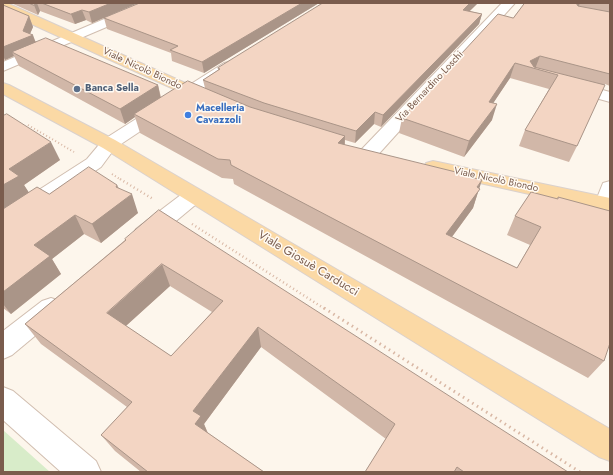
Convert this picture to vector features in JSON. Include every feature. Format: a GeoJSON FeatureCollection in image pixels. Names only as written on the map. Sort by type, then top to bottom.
{"type":"FeatureCollection","features":[{"type":"Feature","properties":{"kind":"main road","name":"Viale Nicolò Biondo"},"geometry":{"type":"LineString","coordinates":[[3,6],[223,106]]}},
{"type":"Feature","properties":{"kind":"main road","name":"Viale Giosuè Carducci"},"geometry":{"type":"LineString","coordinates":[[3,88],[109,144],[610,446]]}},
{"type":"Feature","properties":{"kind":"main road"},"geometry":{"type":"LineString","coordinates":[[360,152],[390,158]]}},
{"type":"Feature","properties":{"kind":"main road","name":"Viale Nicolò Biondo"},"geometry":{"type":"LineString","coordinates":[[420,165],[608,199]]}},
{"type":"Feature","properties":{"kind":"street"},"geometry":{"type":"LineString","coordinates":[[3,67],[152,3]]}},
{"type":"Feature","properties":{"kind":"street","name":"Via Bernardino Loschi"},"geometry":{"type":"LineString","coordinates":[[360,152],[510,3]]}},
{"type":"Feature","properties":{"kind":"street"},"geometry":{"type":"LineString","coordinates":[[3,223],[94,163],[109,144],[242,57]]}},
{"type":"Feature","properties":{"kind":"street"},"geometry":{"type":"LineString","coordinates":[[557,83],[610,97]]}},
{"type":"Feature","properties":{"kind":"street"},"geometry":{"type":"LineString","coordinates":[[124,250],[193,196]]}},
{"type":"Feature","properties":{"kind":"street"},"geometry":{"type":"LineString","coordinates":[[3,347],[70,294]]}},
{"type":"Feature","properties":{"kind":"street"},"geometry":{"type":"LineString","coordinates":[[3,401],[85,472]]}},
{"type":"Feature","properties":{"kind":"path"},"geometry":{"type":"LineString","coordinates":[[22,122],[94,163],[173,211],[580,472]]}},
{"type":"Feature","properties":{"kind":"green space"},"geometry":{"type":"Polygon","coordinates":[[[3,430],[50,472],[3,472],[3,430]]]}},
{"type":"Feature","properties":{"kind":"building"},"geometry":{"type":"Polygon","coordinates":[[[42,3],[111,3],[89,12],[82,10],[71,14],[42,3]]]}},
{"type":"Feature","properties":{"kind":"building"},"geometry":{"type":"Polygon","coordinates":[[[140,3],[302,3],[202,62],[170,50],[178,46],[104,18],[140,3]]]}},
{"type":"Feature","properties":{"kind":"building"},"geometry":{"type":"Polygon","coordinates":[[[323,3],[470,3],[463,10],[482,14],[383,115],[375,112],[356,131],[264,103],[203,80],[220,69],[218,68],[323,3]]]}},
{"type":"Feature","properties":{"kind":"building"},"geometry":{"type":"Polygon","coordinates":[[[525,3],[576,3],[578,6],[610,12],[610,74],[540,56],[530,61],[534,67],[605,85],[577,146],[525,130],[558,75],[515,63],[489,102],[497,104],[469,141],[402,118],[498,14],[513,18],[525,3]]]}},
{"type":"Feature","properties":{"kind":"building"},"geometry":{"type":"Polygon","coordinates":[[[3,5],[29,16],[23,31],[33,35],[3,47],[3,5]]]}},
{"type":"Feature","properties":{"kind":"building"},"geometry":{"type":"Polygon","coordinates":[[[46,38],[158,85],[120,109],[12,52],[46,38]]]}},
{"type":"Feature","properties":{"kind":"building"},"geometry":{"type":"Polygon","coordinates":[[[188,81],[250,107],[345,136],[338,143],[464,174],[463,175],[482,180],[477,187],[480,189],[446,234],[517,268],[541,227],[515,216],[531,192],[558,199],[558,197],[610,211],[610,343],[604,361],[231,165],[230,160],[218,159],[134,114],[188,81]]]}},
{"type":"Feature","properties":{"kind":"building"},"geometry":{"type":"Polygon","coordinates":[[[7,114],[51,142],[9,169],[19,176],[3,185],[3,116],[7,114]]]}},
{"type":"Feature","properties":{"kind":"building"},"geometry":{"type":"Polygon","coordinates":[[[89,167],[117,185],[116,187],[132,194],[92,224],[75,215],[34,245],[50,256],[3,292],[3,209],[37,187],[49,194],[89,167]]]}},
{"type":"Feature","properties":{"kind":"building"},"geometry":{"type":"Polygon","coordinates":[[[159,210],[568,472],[464,472],[457,467],[454,472],[365,472],[395,424],[258,327],[193,411],[201,416],[195,424],[264,472],[148,472],[101,435],[132,402],[25,324],[126,240],[125,239],[159,210]],[[162,264],[107,313],[171,356],[223,301],[162,264]]]}},
{"type":"Feature","properties":{"kind":"place","name":"Banca Sella"},"geometry":{"type":"Point","coordinates":[77,89]}},
{"type":"Feature","properties":{"kind":"place","name":"Macelleria Cavazzoli"},"geometry":{"type":"Point","coordinates":[188,115]}}]}
